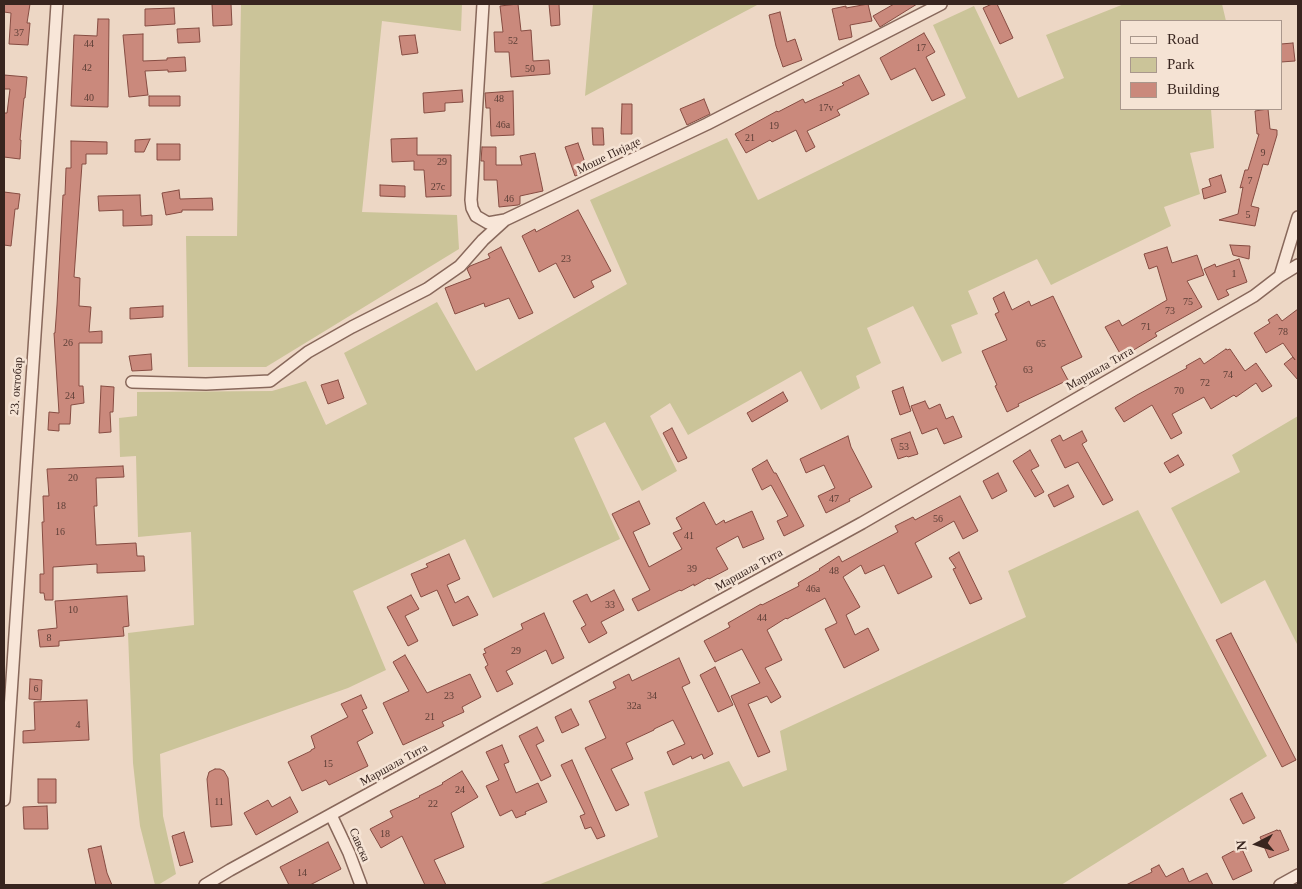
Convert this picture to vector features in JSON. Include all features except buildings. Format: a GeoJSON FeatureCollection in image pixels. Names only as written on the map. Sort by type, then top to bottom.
{"type":"FeatureCollection","features":[{"type":"Feature","properties":{"kind":"street","name":"23. октобар"},"geometry":{"type":"LineString","coordinates":[[4,800],[57,4]]}},
{"type":"Feature","properties":{"kind":"street","name":"Моше Пијаде"},"geometry":{"type":"LineString","coordinates":[[484,4],[471,200],[476,216],[488,223],[505,220],[707,124],[941,4]]}},
{"type":"Feature","properties":{"kind":"street"},"geometry":{"type":"LineString","coordinates":[[1280,276],[1298,217]]}},
{"type":"Feature","properties":{"kind":"street"},"geometry":{"type":"LineString","coordinates":[[132,382],[206,384],[270,381],[316,348],[352,327],[427,289],[460,266],[483,240],[505,220]]}},
{"type":"Feature","properties":{"kind":"street","name":"Маршала Тита"},"geometry":{"type":"LineString","coordinates":[[205,885],[862,523],[1254,296],[1298,265]]}},
{"type":"Feature","properties":{"kind":"street","name":"Савска"},"geometry":{"type":"LineString","coordinates":[[331,815],[349,853],[361,885]]}},
{"type":"Feature","properties":{"kind":"street"},"geometry":{"type":"LineString","coordinates":[[1280,885],[1298,875]]}},
{"type":"Feature","properties":{"kind":"green space"},"geometry":{"type":"Polygon","coordinates":[[[241,4],[462,4],[461,31],[382,21],[362,212],[457,215],[459,249],[266,367],[188,367],[186,236],[237,236],[241,4]]]}},
{"type":"Feature","properties":{"kind":"green space"},"geometry":{"type":"Polygon","coordinates":[[[593,4],[759,4],[585,96],[593,4]]]}},
{"type":"Feature","properties":{"kind":"green space"},"geometry":{"type":"Polygon","coordinates":[[[1124,4],[1222,4],[1226,20],[1120,20],[1120,110],[1211,110],[1214,148],[1190,153],[1200,194],[1164,207],[1171,226],[1051,285],[1037,259],[968,291],[978,314],[951,325],[962,353],[942,362],[913,306],[867,328],[881,363],[856,376],[860,388],[821,410],[801,371],[688,435],[670,403],[650,416],[677,471],[642,491],[605,422],[574,438],[620,539],[493,598],[465,539],[353,591],[386,670],[348,688],[160,754],[163,816],[176,874],[155,885],[140,826],[133,763],[128,633],[194,625],[191,532],[138,537],[136,456],[120,457],[119,418],[137,416],[137,392],[272,391],[306,381],[326,425],[367,404],[344,353],[437,302],[476,371],[627,284],[590,200],[727,138],[758,200],[966,98],[933,25],[974,6],[1018,98],[1064,78],[1046,35],[1124,4]]]}},
{"type":"Feature","properties":{"kind":"green space"},"geometry":{"type":"Polygon","coordinates":[[[1298,416],[1298,646],[1265,580],[1221,604],[1171,508],[1240,472],[1232,455],[1298,416]]]}},
{"type":"Feature","properties":{"kind":"green space"},"geometry":{"type":"Polygon","coordinates":[[[1138,510],[1267,756],[1061,885],[538,885],[658,837],[644,792],[729,761],[743,787],[787,770],[780,731],[1026,617],[1008,571],[1138,510]]]}}]}
